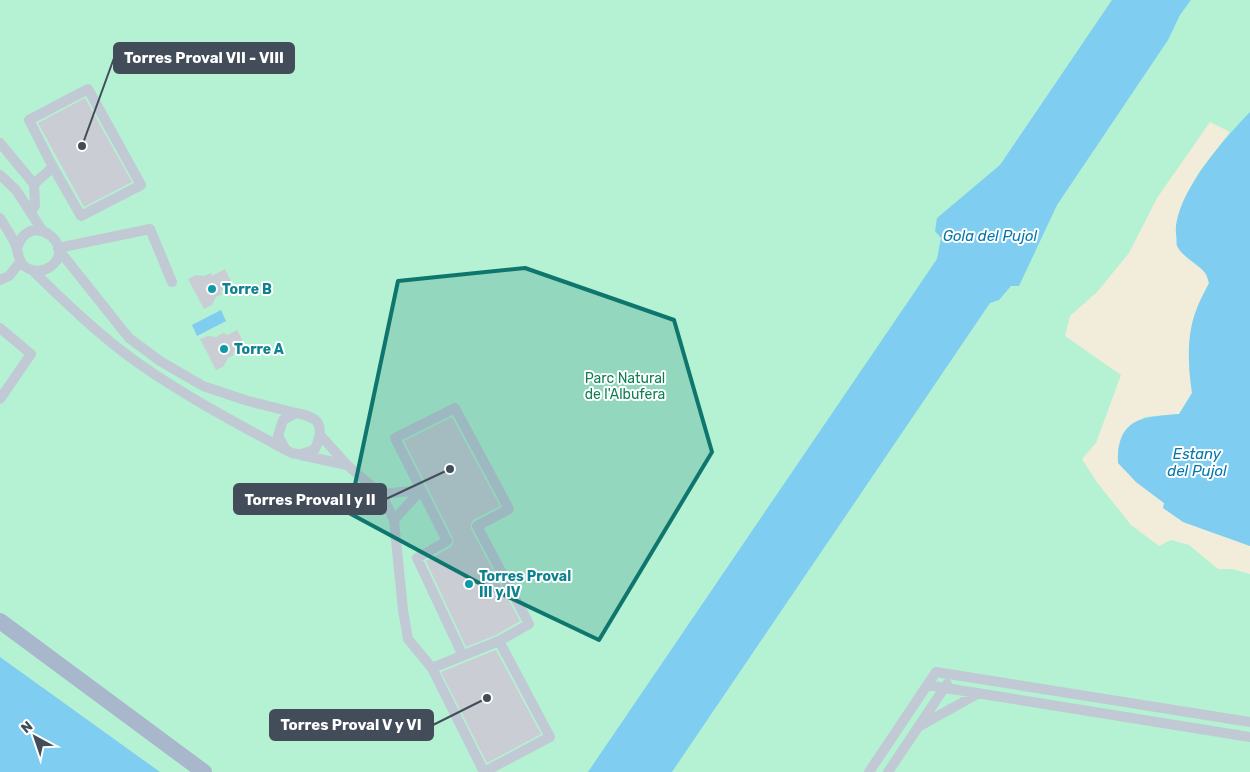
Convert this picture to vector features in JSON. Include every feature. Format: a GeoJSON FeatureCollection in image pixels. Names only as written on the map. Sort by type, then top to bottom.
{"type":"FeatureCollection","features":[{"type":"Feature","properties":{"kind":"main road"},"geometry":{"type":"LineString","coordinates":[[0,621],[202,771]]}},
{"type":"Feature","properties":{"kind":"street"},"geometry":{"type":"LineString","coordinates":[[88,89],[141,185],[81,216],[53,167],[29,120],[88,89]]}},
{"type":"Feature","properties":{"kind":"street"},"geometry":{"type":"LineString","coordinates":[[0,143],[34,184],[35,206],[30,212]]}},
{"type":"Feature","properties":{"kind":"street"},"geometry":{"type":"LineString","coordinates":[[34,184],[53,167]]}},
{"type":"Feature","properties":{"kind":"street"},"geometry":{"type":"LineString","coordinates":[[0,175],[16,190],[42,230],[53,236],[58,248],[128,338],[203,386],[248,401],[310,416],[318,423],[321,436],[347,465],[381,494],[394,520],[403,610],[408,639],[432,668],[484,772],[550,737],[498,640]]}},
{"type":"Feature","properties":{"kind":"street"},"geometry":{"type":"LineString","coordinates":[[0,218],[17,248],[20,262],[32,270],[79,316],[137,363],[192,398],[292,454],[347,465]]}},
{"type":"Feature","properties":{"kind":"street"},"geometry":{"type":"LineString","coordinates":[[58,248],[150,229],[172,282]]}},
{"type":"Feature","properties":{"kind":"street"},"geometry":{"type":"LineString","coordinates":[[17,248],[23,236],[35,230],[42,230]]}},
{"type":"Feature","properties":{"kind":"street"},"geometry":{"type":"LineString","coordinates":[[32,270],[39,271],[51,267],[55,262],[58,248]]}},
{"type":"Feature","properties":{"kind":"street"},"geometry":{"type":"LineString","coordinates":[[0,280],[9,276],[20,262]]}},
{"type":"Feature","properties":{"kind":"street"},"geometry":{"type":"LineString","coordinates":[[0,328],[31,354],[0,399]]}},
{"type":"Feature","properties":{"kind":"street"},"geometry":{"type":"LineString","coordinates":[[432,668],[463,656],[529,624],[477,526],[509,509],[455,408],[395,438],[447,541],[417,558],[463,656]]}},
{"type":"Feature","properties":{"kind":"street"},"geometry":{"type":"LineString","coordinates":[[286,450],[278,436],[283,420],[296,413]]}},
{"type":"Feature","properties":{"kind":"street"},"geometry":{"type":"LineString","coordinates":[[301,455],[315,449],[321,436]]}},
{"type":"Feature","properties":{"kind":"street"},"geometry":{"type":"LineString","coordinates":[[381,494],[421,490]]}},
{"type":"Feature","properties":{"kind":"street"},"geometry":{"type":"LineString","coordinates":[[394,520],[421,490]]}},
{"type":"Feature","properties":{"kind":"street"},"geometry":{"type":"LineString","coordinates":[[869,772],[936,672],[1250,722]]}},
{"type":"Feature","properties":{"kind":"street"},"geometry":{"type":"LineString","coordinates":[[888,772],[953,675]]}},
{"type":"Feature","properties":{"kind":"street"},"geometry":{"type":"LineString","coordinates":[[927,685],[1250,737]]}},
{"type":"Feature","properties":{"kind":"street"},"geometry":{"type":"LineString","coordinates":[[917,728],[978,694]]}},
{"type":"Feature","properties":{"kind":"highlighted area"},"geometry":{"type":"Polygon","coordinates":[[[525,268],[674,320],[712,452],[599,640],[481,584],[349,513],[398,281],[525,268]]]}},
{"type":"Feature","properties":{"kind":"green space","name":"Parc Natural de l'Albufera"},"geometry":{"type":"Polygon","coordinates":[[[0,0],[1250,0],[1250,772],[0,772],[0,0]]]}},
{"type":"Feature","properties":{"kind":"sand"},"geometry":{"type":"Polygon","coordinates":[[[1210,122],[1230,132],[1199,172],[1181,208],[1187,258],[1206,273],[1209,283],[1197,309],[1189,369],[1192,393],[1179,414],[1144,417],[1118,448],[1118,462],[1136,482],[1164,503],[1183,522],[1250,546],[1250,574],[1232,569],[1218,569],[1189,545],[1171,540],[1159,546],[1131,525],[1096,481],[1082,459],[1096,443],[1121,375],[1065,336],[1070,316],[1097,292],[1129,253],[1157,198],[1210,122]]]}},
{"type":"Feature","properties":{"kind":"water","name":"Gola del Pujol"},"geometry":{"type":"Polygon","coordinates":[[[1112,0],[1191,0],[1180,15],[1168,40],[1057,205],[1019,286],[1011,286],[999,300],[990,303],[672,772],[588,772],[937,259],[941,238],[935,231],[937,218],[1000,165],[1112,0]]]}},
{"type":"Feature","properties":{"kind":"water","name":"Estany del Pujol"},"geometry":{"type":"Polygon","coordinates":[[[1250,112],[1250,546],[1183,522],[1163,508],[1164,503],[1136,482],[1118,463],[1122,436],[1127,428],[1135,422],[1154,416],[1179,414],[1192,393],[1189,361],[1191,329],[1193,318],[1209,283],[1202,269],[1183,254],[1177,246],[1177,220],[1191,186],[1202,169],[1214,152],[1250,112]]]}},
{"type":"Feature","properties":{"kind":"water"},"geometry":{"type":"Polygon","coordinates":[[[221,310],[226,321],[197,336],[192,325],[221,310]]]}},
{"type":"Feature","properties":{"kind":"water"},"geometry":{"type":"Polygon","coordinates":[[[0,657],[160,772],[0,772],[0,657]]]}},
{"type":"Feature","properties":{"kind":"building"},"geometry":{"type":"Polygon","coordinates":[[[85,98],[132,182],[84,207],[38,123],[85,98]]]}},
{"type":"Feature","properties":{"kind":"building","name":"Torre B"},"geometry":{"type":"Polygon","coordinates":[[[225,269],[233,285],[220,291],[222,294],[216,297],[212,305],[204,309],[188,279],[196,275],[204,276],[211,273],[212,276],[225,269]]]}},
{"type":"Feature","properties":{"kind":"building","name":"Torre A"},"geometry":{"type":"Polygon","coordinates":[[[237,330],[245,345],[233,352],[234,355],[228,358],[223,367],[216,370],[200,339],[208,336],[216,337],[223,333],[228,335],[237,330]]]}},
{"type":"Feature","properties":{"kind":"building"},"geometry":{"type":"Polygon","coordinates":[[[452,417],[500,506],[473,520],[471,529],[520,621],[496,635],[466,647],[426,561],[451,547],[453,538],[404,441],[452,417]]]}},
{"type":"Feature","properties":{"kind":"building"},"geometry":{"type":"Polygon","coordinates":[[[496,650],[541,734],[487,763],[441,672],[496,650]]]}},
{"type":"Feature","properties":{"kind":"place","name":"Torres Proval VII - VIII"},"geometry":{"type":"Point","coordinates":[82,146]}},
{"type":"Feature","properties":{"kind":"place","name":"Torre B"},"geometry":{"type":"Point","coordinates":[212,289]}},
{"type":"Feature","properties":{"kind":"place","name":"Torre A"},"geometry":{"type":"Point","coordinates":[224,349]}},
{"type":"Feature","properties":{"kind":"place","name":"Torres Proval I y II"},"geometry":{"type":"Point","coordinates":[450,469]}},
{"type":"Feature","properties":{"kind":"place","name":"Torres Proval III y IV"},"geometry":{"type":"Point","coordinates":[469,584]}},
{"type":"Feature","properties":{"kind":"place","name":"Torres Proval V y VI"},"geometry":{"type":"Point","coordinates":[487,698]}}]}
